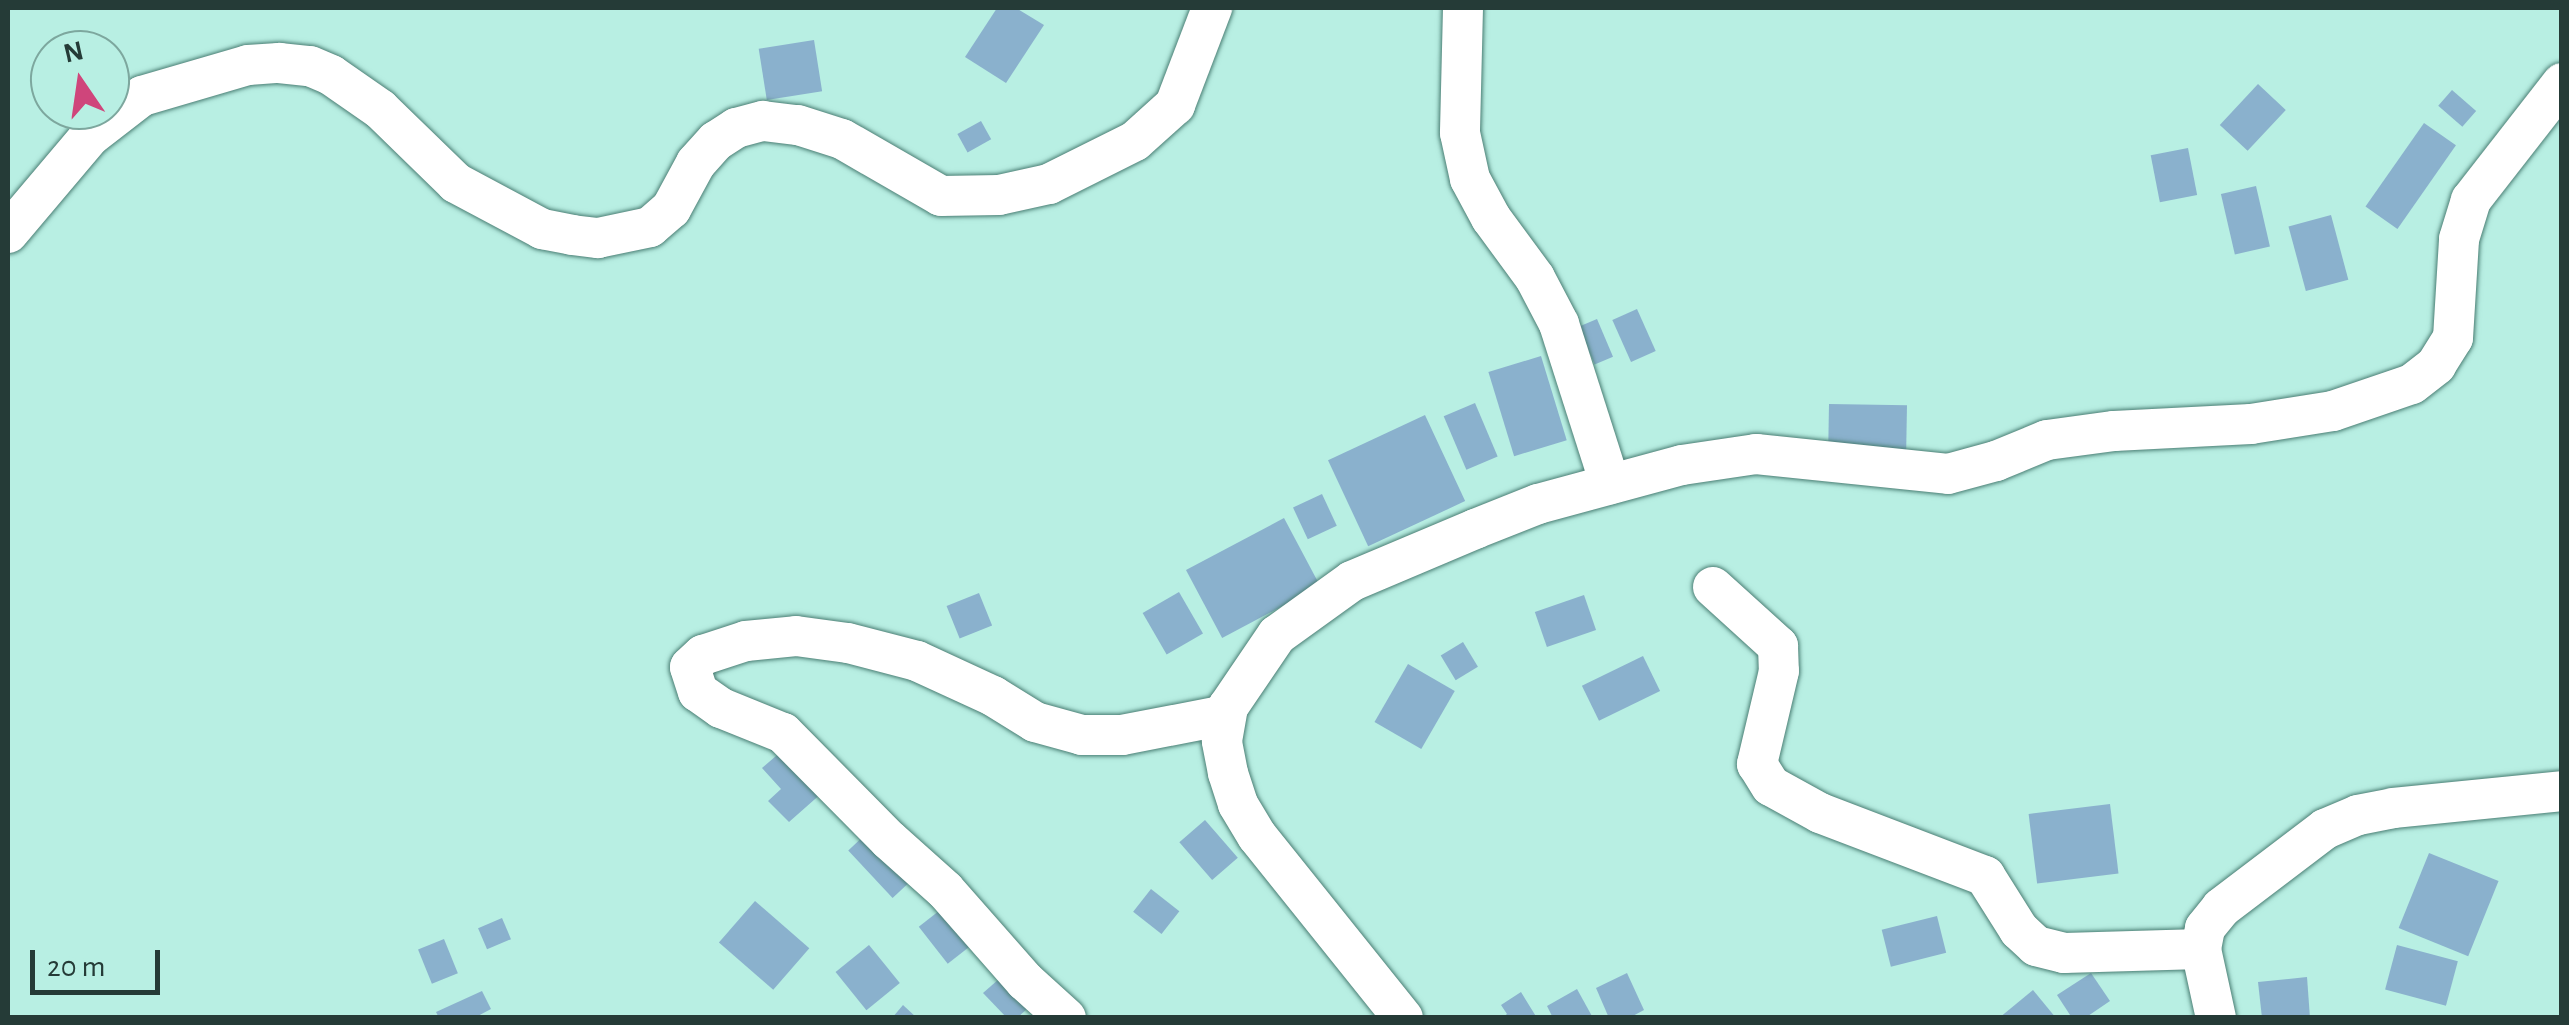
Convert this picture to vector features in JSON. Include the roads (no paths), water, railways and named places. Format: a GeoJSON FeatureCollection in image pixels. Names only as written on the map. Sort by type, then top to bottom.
{"type":"FeatureCollection","features":[{"type":"Feature","properties":{"kind":"street"},"geometry":{"type":"LineString","coordinates":[[8,233],[89,138],[142,96],[248,65],[278,63],[310,66],[331,75],[380,108],[456,182],[542,229],[572,235],[598,238],[650,227],[670,210],[696,163],[716,141],[736,128],[763,121],[798,125],[842,139],[941,196],[999,194],[1049,184],[1107,158],[1162,118],[1175,106],[1212,8]]}},
{"type":"Feature","properties":{"kind":"street"},"geometry":{"type":"LineString","coordinates":[[1463,8],[1460,133],[1470,179],[1554,313],[1610,484]]}},
{"type":"Feature","properties":{"kind":"street"},"geometry":{"type":"LineString","coordinates":[[1403,1018],[1257,836],[1238,804],[1222,741],[1226,715],[1277,635],[1352,581],[1538,504],[1682,465],[1756,454],[1948,474],[1996,461],[2047,440],[2080,434],[2252,424],[2333,411],[2412,384],[2436,365],[2452,338],[2459,239],[2471,200],[2562,83]]}},
{"type":"Feature","properties":{"kind":"street"},"geometry":{"type":"LineString","coordinates":[[1712,587],[1778,646],[1778,671],[1758,764],[1772,786],[1820,813],[1986,876],[2019,930],[2036,946],[2064,953],[2201,949]]}},
{"type":"Feature","properties":{"kind":"street"},"geometry":{"type":"LineString","coordinates":[[1066,1018],[1025,982],[945,890],[783,732],[722,708],[698,692],[690,668],[703,655],[746,642],[796,636],[848,643],[917,662],[993,696],[1035,722],[1082,735],[1122,734],[1226,715]]}},
{"type":"Feature","properties":{"kind":"street"},"geometry":{"type":"LineString","coordinates":[[2216,1018],[2201,949],[2205,928],[2221,908],[2325,829],[2358,814],[2393,808],[2562,791]]}}]}
